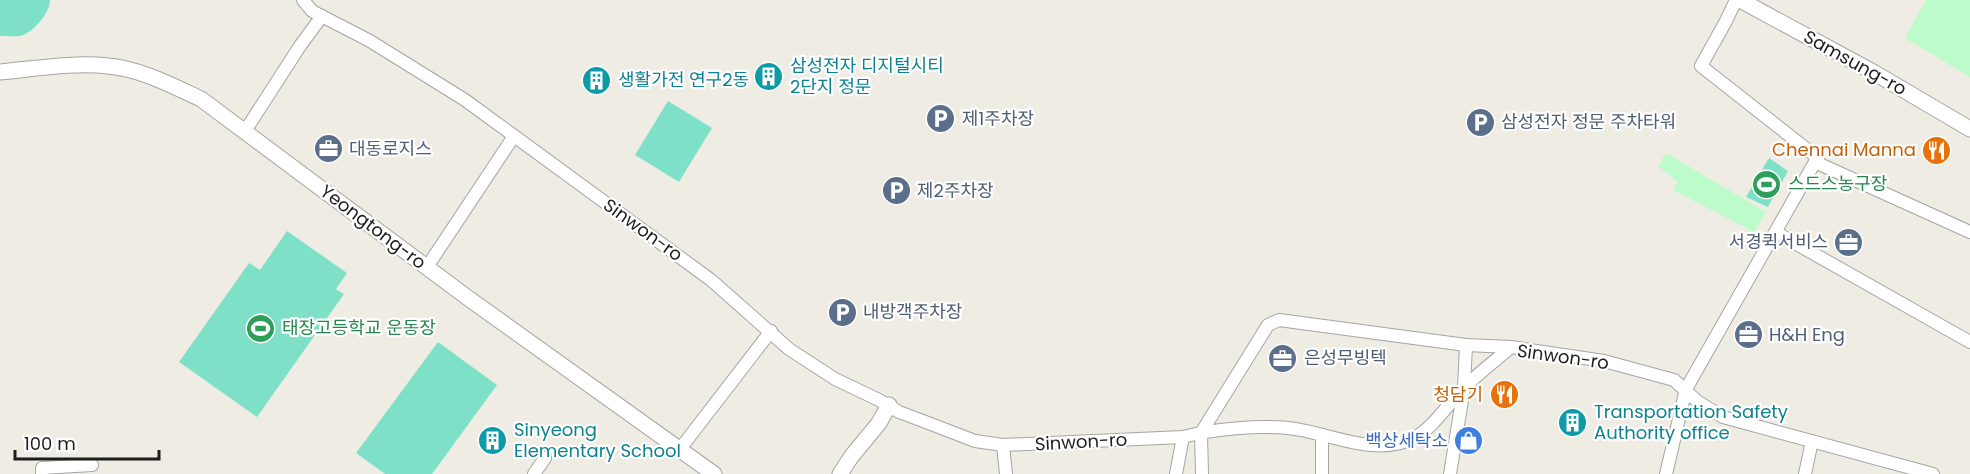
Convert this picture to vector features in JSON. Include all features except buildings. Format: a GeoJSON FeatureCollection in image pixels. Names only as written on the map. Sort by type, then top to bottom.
{"type":"FeatureCollection","features":[{"type":"Feature","properties":{"kind":"street","name":"Sinwon-ro"},"geometry":{"type":"LineString","coordinates":[[303,0],[312,11],[370,41],[456,94],[711,280],[789,349],[835,379],[899,412],[975,441],[1003,445],[1183,437],[1201,433],[1274,427],[1305,430],[1364,443],[1384,445],[1405,442],[1424,431],[1464,388],[1511,347],[1620,365],[1674,380],[1698,402],[1723,417],[1933,474]]}},
{"type":"Feature","properties":{"kind":"street"},"geometry":{"type":"LineString","coordinates":[[1666,474],[1686,389],[1818,158],[1701,66],[1738,0]]}},
{"type":"Feature","properties":{"kind":"street","name":"Samsung-ro"},"geometry":{"type":"LineString","coordinates":[[1738,0],[1873,72],[1970,129]]}},
{"type":"Feature","properties":{"kind":"street"},"geometry":{"type":"LineString","coordinates":[[245,131],[322,16]]}},
{"type":"Feature","properties":{"kind":"street","name":"Yeongtong-ro"},"geometry":{"type":"LineString","coordinates":[[0,72],[108,66],[155,77],[201,99],[427,267],[714,474]]}},
{"type":"Feature","properties":{"kind":"street"},"geometry":{"type":"LineString","coordinates":[[427,267],[514,136]]}},
{"type":"Feature","properties":{"kind":"street"},"geometry":{"type":"LineString","coordinates":[[1815,162],[1970,232]]}},
{"type":"Feature","properties":{"kind":"street"},"geometry":{"type":"LineString","coordinates":[[1777,233],[1970,342]]}},
{"type":"Feature","properties":{"kind":"street"},"geometry":{"type":"LineString","coordinates":[[1202,474],[1201,433],[1268,325],[1273,321],[1466,345],[1511,347]]}},
{"type":"Feature","properties":{"kind":"street"},"geometry":{"type":"LineString","coordinates":[[680,449],[771,331]]}},
{"type":"Feature","properties":{"kind":"street"},"geometry":{"type":"LineString","coordinates":[[1450,474],[1464,388],[1466,345]]}},
{"type":"Feature","properties":{"kind":"street"},"geometry":{"type":"LineString","coordinates":[[840,474],[879,423],[889,405]]}},
{"type":"Feature","properties":{"kind":"street"},"geometry":{"type":"LineString","coordinates":[[1322,435],[1322,474]]}},
{"type":"Feature","properties":{"kind":"street"},"geometry":{"type":"LineString","coordinates":[[1176,474],[1183,437]]}},
{"type":"Feature","properties":{"kind":"street"},"geometry":{"type":"LineString","coordinates":[[1804,474],[1812,441]]}},
{"type":"Feature","properties":{"kind":"street"},"geometry":{"type":"LineString","coordinates":[[1003,445],[1006,474]]}},
{"type":"Feature","properties":{"kind":"street"},"geometry":{"type":"LineString","coordinates":[[534,474],[545,458]]}},
{"type":"Feature","properties":{"kind":"street"},"geometry":{"type":"LineString","coordinates":[[42,474],[42,468],[92,465]]}},
{"type":"Feature","properties":{"kind":"green space"},"geometry":{"type":"Polygon","coordinates":[[[0,0],[50,0],[44,16],[30,31],[20,36],[0,36],[0,0]]]}},
{"type":"Feature","properties":{"kind":"green space"},"geometry":{"type":"Polygon","coordinates":[[[1926,0],[1970,0],[1970,77],[1905,38],[1926,0]]]}},
{"type":"Feature","properties":{"kind":"green space"},"geometry":{"type":"Polygon","coordinates":[[[668,101],[712,128],[679,182],[635,155],[668,101]]]}},
{"type":"Feature","properties":{"kind":"green space"},"geometry":{"type":"Polygon","coordinates":[[[1666,153],[1766,212],[1754,232],[1673,190],[1678,182],[1658,166],[1666,153]]]}},
{"type":"Feature","properties":{"kind":"green space","name":"스드스농구장"},"geometry":{"type":"Polygon","coordinates":[[[1769,158],[1788,171],[1768,207],[1746,197],[1769,158]]]}},
{"type":"Feature","properties":{"kind":"green space","name":"태장고등학교 운동장"},"geometry":{"type":"Polygon","coordinates":[[[287,231],[347,273],[336,289],[344,294],[257,417],[179,362],[249,263],[260,270],[287,231]]]}},
{"type":"Feature","properties":{"kind":"green space"},"geometry":{"type":"Polygon","coordinates":[[[438,342],[497,385],[432,474],[385,474],[356,453],[438,342]]]}},
{"type":"Feature","properties":{"kind":"place","name":"삼성전자 디지털시티 2단지 정문"},"geometry":{"type":"Point","coordinates":[769,76]}},
{"type":"Feature","properties":{"kind":"place","name":"생활가전 연구2동"},"geometry":{"type":"Point","coordinates":[597,80]}},
{"type":"Feature","properties":{"kind":"place","name":"제1주차장"},"geometry":{"type":"Point","coordinates":[941,119]}},
{"type":"Feature","properties":{"kind":"place","name":"삼성전자 정문 주차타워"},"geometry":{"type":"Point","coordinates":[1480,122]}},
{"type":"Feature","properties":{"kind":"place","name":"대동로지스"},"geometry":{"type":"Point","coordinates":[328,149]}},
{"type":"Feature","properties":{"kind":"place","name":"Chennai Manna"},"geometry":{"type":"Point","coordinates":[1937,150]}},
{"type":"Feature","properties":{"kind":"place","name":"스드스농구장"},"geometry":{"type":"Point","coordinates":[1767,184]}},
{"type":"Feature","properties":{"kind":"place","name":"제2주차장"},"geometry":{"type":"Point","coordinates":[896,191]}},
{"type":"Feature","properties":{"kind":"place","name":"서경퀵서비스"},"geometry":{"type":"Point","coordinates":[1849,242]}},
{"type":"Feature","properties":{"kind":"place","name":"내방객주차장"},"geometry":{"type":"Point","coordinates":[842,312]}},
{"type":"Feature","properties":{"kind":"place","name":"태장고등학교 운동장"},"geometry":{"type":"Point","coordinates":[261,328]}},
{"type":"Feature","properties":{"kind":"place","name":"H&H Eng"},"geometry":{"type":"Point","coordinates":[1748,335]}},
{"type":"Feature","properties":{"kind":"place","name":"은성무빙텍"},"geometry":{"type":"Point","coordinates":[1283,358]}},
{"type":"Feature","properties":{"kind":"place","name":"청담기"},"geometry":{"type":"Point","coordinates":[1504,395]}},
{"type":"Feature","properties":{"kind":"place","name":"Transportation Safety Authority office"},"geometry":{"type":"Point","coordinates":[1573,422]}},
{"type":"Feature","properties":{"kind":"place","name":"Sinyeong Elementary School"},"geometry":{"type":"Point","coordinates":[493,440]}},
{"type":"Feature","properties":{"kind":"place","name":"백상세탁소"},"geometry":{"type":"Point","coordinates":[1469,441]}}]}
